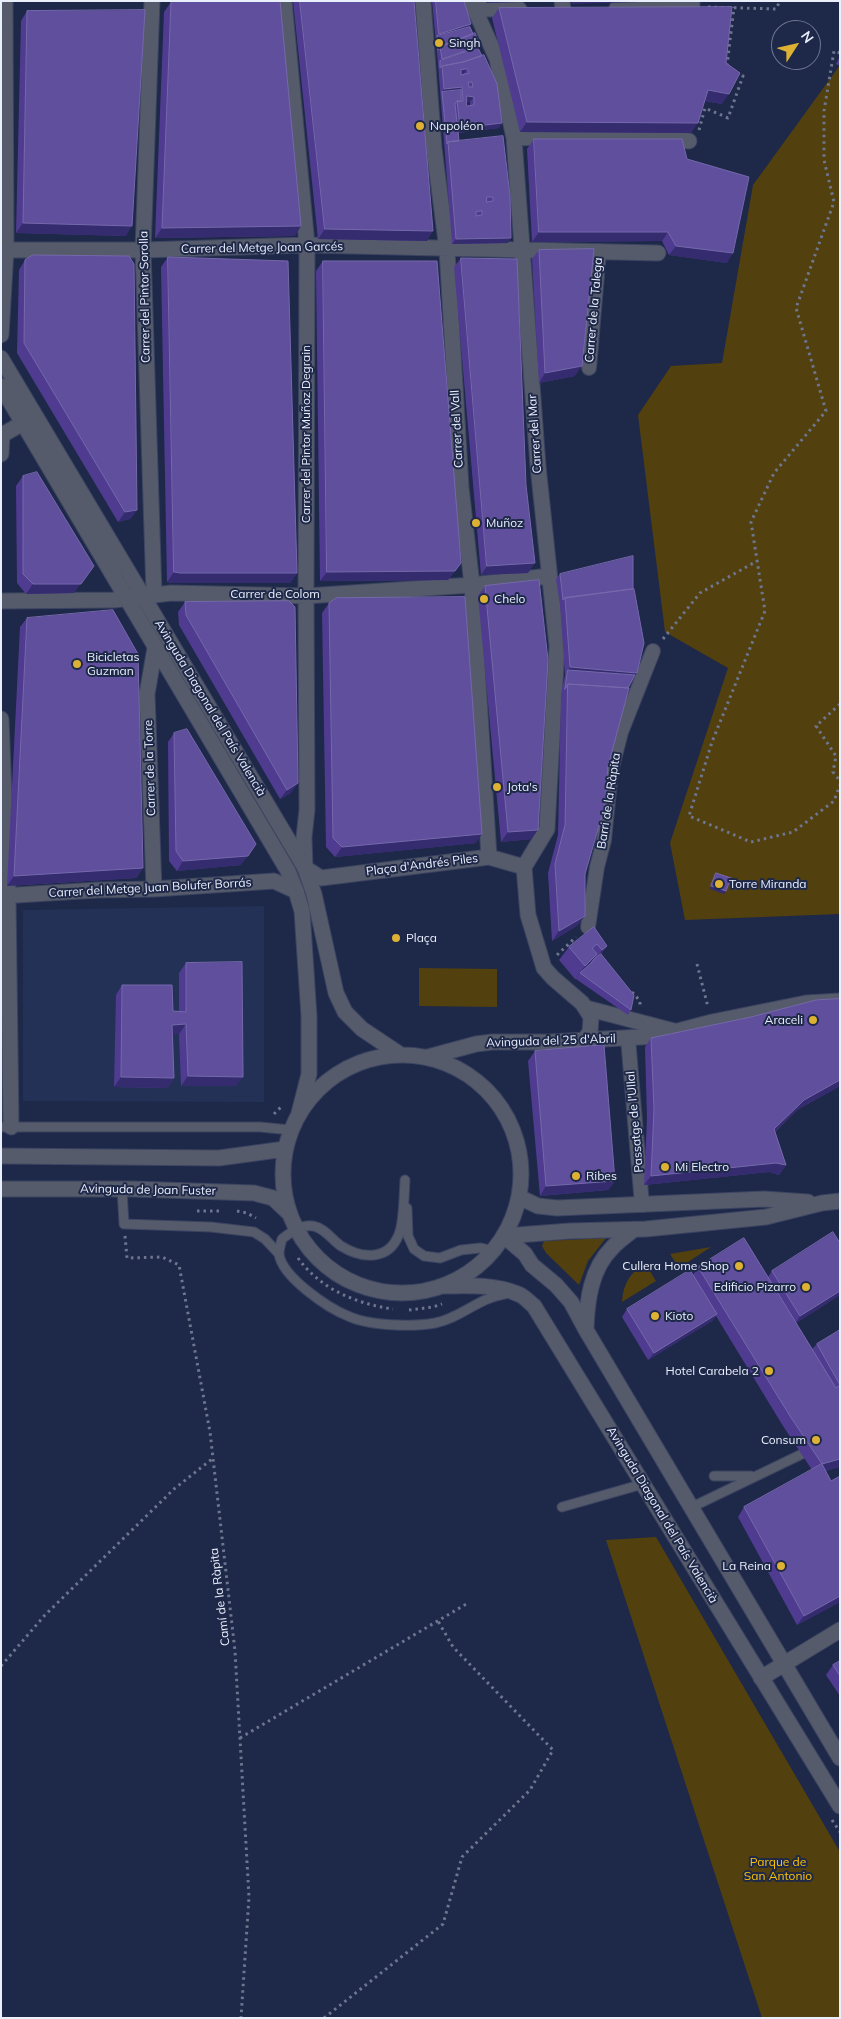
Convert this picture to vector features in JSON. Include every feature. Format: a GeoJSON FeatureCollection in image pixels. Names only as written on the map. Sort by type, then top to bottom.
{"type":"FeatureCollection","features":[{"type":"Feature","properties":{"kind":"street"},"geometry":{"type":"LineString","coordinates":[[1,335],[5,1]]}},
{"type":"Feature","properties":{"kind":"street","name":"Carrer del Pintor Sorolla"},"geometry":{"type":"LineString","coordinates":[[149,595],[143,250],[152,1]]}},
{"type":"Feature","properties":{"kind":"street","name":"Carrer del Pintor Muñoz Degrain"},"geometry":{"type":"LineString","coordinates":[[284,1],[307,246],[307,810],[304,837],[305,868]]}},
{"type":"Feature","properties":{"kind":"street","name":"Carrer del Vall"},"geometry":{"type":"LineString","coordinates":[[423,1],[434,148],[447,250],[461,487],[472,585],[489,857]]}},
{"type":"Feature","properties":{"kind":"street"},"geometry":{"type":"LineString","coordinates":[[607,8],[692,4]]}},
{"type":"Feature","properties":{"kind":"street"},"geometry":{"type":"LineString","coordinates":[[473,5],[533,9]]}},
{"type":"Feature","properties":{"kind":"street","name":"Carrer del Mar"},"geometry":{"type":"LineString","coordinates":[[473,5],[497,59],[514,138],[538,466],[557,646],[548,829],[524,867]]}},
{"type":"Feature","properties":{"kind":"street"},"geometry":{"type":"LineString","coordinates":[[559,7],[580,9]]}},
{"type":"Feature","properties":{"kind":"street"},"geometry":{"type":"LineString","coordinates":[[514,138],[633,135],[689,141]]}},
{"type":"Feature","properties":{"kind":"street","name":"Carrer del Metge Joan Garcés"},"geometry":{"type":"LineString","coordinates":[[3,250],[143,250],[307,246],[658,253]]}},
{"type":"Feature","properties":{"kind":"street","name":"Carrer de la Talega"},"geometry":{"type":"LineString","coordinates":[[589,368],[598,251]]}},
{"type":"Feature","properties":{"kind":"street","name":"Avinguda Diagonal del País Valencià"},"geometry":{"type":"LineString","coordinates":[[1,358],[149,595],[305,868],[314,894],[336,993],[346,1012],[362,1029],[401,1055]]}},
{"type":"Feature","properties":{"kind":"street","name":"Avinguda Diagonal del País Valencià"},"geometry":{"type":"LineString","coordinates":[[1,386],[288,872],[296,891],[303,921],[309,1026],[309,1074],[299,1113]]}},
{"type":"Feature","properties":{"kind":"street"},"geometry":{"type":"LineString","coordinates":[[1,454],[1,435],[23,423]]}},
{"type":"Feature","properties":{"kind":"street","name":"Carrer de Colom"},"geometry":{"type":"LineString","coordinates":[[1,601],[126,598],[149,595],[306,596],[472,585],[549,576]]}},
{"type":"Feature","properties":{"kind":"street","name":"Carrer de la Torre"},"geometry":{"type":"LineString","coordinates":[[154,889],[147,694],[155,648]]}},
{"type":"Feature","properties":{"kind":"street","name":"Barri de la Ràpita"},"geometry":{"type":"LineString","coordinates":[[588,926],[604,840],[611,771],[621,732],[653,651]]}},
{"type":"Feature","properties":{"kind":"street"},"geometry":{"type":"LineString","coordinates":[[1,719],[6,1127]]}},
{"type":"Feature","properties":{"kind":"street","name":"Plaça d'Andrés Piles"},"geometry":{"type":"LineString","coordinates":[[305,868],[320,878],[489,857],[524,867]]}},
{"type":"Feature","properties":{"kind":"street"},"geometry":{"type":"LineString","coordinates":[[524,867],[528,915],[544,968],[582,1002],[592,1017],[590,1032],[584,1040]]}},
{"type":"Feature","properties":{"kind":"street","name":"Carrer del Metge Juan Bolufer Borrás"},"geometry":{"type":"LineString","coordinates":[[4,896],[274,882],[296,891]]}},
{"type":"Feature","properties":{"kind":"street","name":"Avinguda del 25 d'Abril"},"geometry":{"type":"LineString","coordinates":[[428,1057],[476,1044],[492,1042],[549,1042],[659,1036],[712,1022],[806,1003],[840,1001]]}},
{"type":"Feature","properties":{"kind":"street","name":"Avinguda del 25 d'Abril"},"geometry":{"type":"LineString","coordinates":[[586,1008],[675,1032]]}},
{"type":"Feature","properties":{"kind":"street","name":"Passatge de l'Ullal"},"geometry":{"type":"LineString","coordinates":[[628,1038],[642,1205]]}},
{"type":"Feature","properties":{"kind":"street"},"geometry":{"type":"LineString","coordinates":[[401,1055],[428,1057],[462,1071],[490,1094],[511,1125],[521,1160],[519,1197],[514,1217],[494,1251],[480,1265],[462,1277],[444,1286],[410,1293],[376,1291],[344,1278],[316,1257],[296,1229],[289,1213],[283,1181],[285,1149],[299,1113],[314,1093],[332,1077],[353,1065],[377,1057],[401,1055]]}},
{"type":"Feature","properties":{"kind":"street"},"geometry":{"type":"LineString","coordinates":[[1,1156],[220,1158],[285,1149]]}},
{"type":"Feature","properties":{"kind":"street","name":"Avinguda de Joan Fuster"},"geometry":{"type":"LineString","coordinates":[[1,1189],[122,1189],[254,1193],[273,1198],[289,1213]]}},
{"type":"Feature","properties":{"kind":"street"},"geometry":{"type":"LineString","coordinates":[[519,1197],[538,1206],[557,1208],[764,1199],[822,1203]]}},
{"type":"Feature","properties":{"kind":"street"},"geometry":{"type":"LineString","coordinates":[[504,1236],[570,1231],[633,1230],[766,1217],[822,1203],[840,1201]]}},
{"type":"Feature","properties":{"kind":"street"},"geometry":{"type":"LineString","coordinates":[[586,1330],[587,1306],[594,1276],[611,1249],[633,1230]]}},
{"type":"Feature","properties":{"kind":"street"},"geometry":{"type":"LineString","coordinates":[[504,1236],[525,1254],[532,1265],[556,1285],[571,1302],[690,1508],[840,1758]]}},
{"type":"Feature","properties":{"kind":"street","name":"Avinguda Diagonal del País Valencià"},"geometry":{"type":"LineString","coordinates":[[444,1286],[487,1286],[520,1294],[534,1306],[761,1678],[835,1811]]}},
{"type":"Feature","properties":{"kind":"street"},"geometry":{"type":"LineString","coordinates":[[761,1678],[840,1630]]}},
{"type":"Feature","properties":{"kind":"lane"},"geometry":{"type":"LineString","coordinates":[[6,1127],[260,1127],[291,1130]]}},
{"type":"Feature","properties":{"kind":"lane"},"geometry":{"type":"LineString","coordinates":[[279,1254],[282,1239],[296,1229],[312,1225],[320,1228],[341,1246],[360,1255],[380,1256],[391,1248],[400,1234],[405,1180],[408,1236],[414,1249],[424,1256],[440,1258],[461,1250],[480,1248],[494,1251]]}},
{"type":"Feature","properties":{"kind":"lane"},"geometry":{"type":"LineString","coordinates":[[122,1189],[124,1224],[211,1227],[254,1232],[279,1254],[288,1272],[308,1292],[349,1317],[386,1325],[436,1323],[464,1312],[477,1302],[493,1296],[515,1293]]}},
{"type":"Feature","properties":{"kind":"lane"},"geometry":{"type":"LineString","coordinates":[[690,1508],[802,1454]]}},
{"type":"Feature","properties":{"kind":"lane"},"geometry":{"type":"LineString","coordinates":[[714,1476],[754,1476]]}},
{"type":"Feature","properties":{"kind":"lane"},"geometry":{"type":"LineString","coordinates":[[562,1507],[643,1484]]}},
{"type":"Feature","properties":{"kind":"path"},"geometry":{"type":"LineString","coordinates":[[692,4],[776,9],[780,1]]}},
{"type":"Feature","properties":{"kind":"path"},"geometry":{"type":"LineString","coordinates":[[689,141],[696,141],[706,108],[728,118],[743,76],[726,71],[734,7]]}},
{"type":"Feature","properties":{"kind":"path"},"geometry":{"type":"LineString","coordinates":[[840,53],[834,51],[824,111],[824,160],[834,202],[796,308],[826,412],[774,473],[751,522],[765,611],[712,742],[689,816],[751,842],[793,832],[834,800],[840,786]]}},
{"type":"Feature","properties":{"kind":"path"},"geometry":{"type":"LineString","coordinates":[[653,651],[700,593],[757,562]]}},
{"type":"Feature","properties":{"kind":"path"},"geometry":{"type":"LineString","coordinates":[[840,704],[816,726],[836,756],[833,772],[840,781]]}},
{"type":"Feature","properties":{"kind":"path"},"geometry":{"type":"LineString","coordinates":[[544,968],[588,926]]}},
{"type":"Feature","properties":{"kind":"path"},"geometry":{"type":"LineString","coordinates":[[696,964],[712,1022]]}},
{"type":"Feature","properties":{"kind":"path"},"geometry":{"type":"LineString","coordinates":[[629,990],[640,1001],[639,1022]]}},
{"type":"Feature","properties":{"kind":"path"},"geometry":{"type":"LineString","coordinates":[[260,1127],[287,1101]]}},
{"type":"Feature","properties":{"kind":"path"},"geometry":{"type":"LineString","coordinates":[[190,1211],[227,1211]]}},
{"type":"Feature","properties":{"kind":"path"},"geometry":{"type":"LineString","coordinates":[[236,1211],[247,1213],[270,1227],[288,1244],[299,1261],[319,1280],[346,1296],[371,1306],[402,1310],[432,1307],[450,1301]]}},
{"type":"Feature","properties":{"kind":"path","name":"Camí de la Ràpita"},"geometry":{"type":"LineString","coordinates":[[124,1224],[127,1258],[162,1257],[179,1265],[213,1459],[236,1651],[249,1897],[241,2018]]}},
{"type":"Feature","properties":{"kind":"path"},"geometry":{"type":"LineString","coordinates":[[1,1666],[45,1616],[174,1489],[213,1459]]}},
{"type":"Feature","properties":{"kind":"path"},"geometry":{"type":"LineString","coordinates":[[240,1738],[468,1603]]}},
{"type":"Feature","properties":{"kind":"path"},"geometry":{"type":"LineString","coordinates":[[324,2018],[443,1924],[462,1857],[530,1790],[553,1750],[453,1647],[438,1621]]}},
{"type":"Feature","properties":{"kind":"path"},"geometry":{"type":"LineString","coordinates":[[835,1811],[840,1832]]}},
{"type":"Feature","properties":{"kind":"shaded area"},"geometry":{"type":"Polygon","coordinates":[[[264,906],[264,1102],[23,1101],[23,910],[264,906]]]}},
{"type":"Feature","properties":{"kind":"green space"},"geometry":{"type":"Polygon","coordinates":[[[840,65],[840,914],[685,920],[670,843],[728,668],[665,632],[638,415],[671,366],[722,363],[753,185],[840,65]]]}},
{"type":"Feature","properties":{"kind":"green space"},"geometry":{"type":"Polygon","coordinates":[[[419,968],[497,969],[497,1007],[419,1006],[419,968]]]}},
{"type":"Feature","properties":{"kind":"green space"},"geometry":{"type":"Polygon","coordinates":[[[606,1238],[588,1261],[579,1285],[546,1253],[542,1246],[544,1241],[606,1238]]]}},
{"type":"Feature","properties":{"kind":"green space"},"geometry":{"type":"Polygon","coordinates":[[[711,1247],[679,1268],[670,1254],[711,1247]]]}},
{"type":"Feature","properties":{"kind":"green space"},"geometry":{"type":"Polygon","coordinates":[[[645,1263],[656,1281],[622,1302],[628,1280],[645,1263]]]}},
{"type":"Feature","properties":{"kind":"green space","name":"Parque de San Antonio"},"geometry":{"type":"Polygon","coordinates":[[[656,1537],[840,1852],[840,2018],[762,2018],[606,1540],[656,1537]]]}},
{"type":"Feature","properties":{"kind":"building"},"geometry":{"type":"Polygon","coordinates":[[[280,1],[301,226],[162,228],[171,2],[280,1]]]}},
{"type":"Feature","properties":{"kind":"building"},"geometry":{"type":"Polygon","coordinates":[[[300,1],[414,1],[433,231],[325,229],[300,1]]]}},
{"type":"Feature","properties":{"kind":"building"},"geometry":{"type":"Polygon","coordinates":[[[436,1],[464,1],[471,24],[439,34],[436,1]]]}},
{"type":"Feature","properties":{"kind":"building"},"geometry":{"type":"Polygon","coordinates":[[[732,7],[726,63],[740,73],[729,94],[708,90],[698,123],[527,122],[499,8],[732,7]]]}},
{"type":"Feature","properties":{"kind":"building"},"geometry":{"type":"Polygon","coordinates":[[[145,10],[132,226],[23,223],[27,11],[145,10]]]}},
{"type":"Feature","properties":{"kind":"building"},"geometry":{"type":"Polygon","coordinates":[[[470,27],[473,34],[440,47],[438,50],[437,36],[470,27]]]}},
{"type":"Feature","properties":{"kind":"building"},"geometry":{"type":"Polygon","coordinates":[[[475,33],[480,46],[442,59],[440,47],[475,33]]]}},
{"type":"Feature","properties":{"kind":"building"},"geometry":{"type":"Polygon","coordinates":[[[478,48],[482,56],[440,68],[440,61],[478,48]]]}},
{"type":"Feature","properties":{"kind":"building"},"geometry":{"type":"Polygon","coordinates":[[[484,55],[497,84],[502,123],[477,126],[477,122],[469,123],[470,127],[460,128],[457,101],[463,101],[462,87],[444,89],[442,66],[484,55]],[[467,69],[461,70],[461,75],[469,73],[467,69]],[[472,82],[468,83],[469,87],[473,87],[472,82]],[[467,96],[467,106],[474,105],[474,97],[467,96]]]}},
{"type":"Feature","properties":{"kind":"building"},"geometry":{"type":"Polygon","coordinates":[[[461,90],[461,101],[457,101],[455,104],[459,141],[448,142],[447,144],[442,92],[461,90]]]}},
{"type":"Feature","properties":{"kind":"building"},"geometry":{"type":"Polygon","coordinates":[[[503,136],[510,196],[511,238],[456,239],[448,142],[503,136]],[[487,197],[487,202],[493,201],[493,197],[487,197]],[[482,211],[476,212],[476,216],[482,215],[482,211]]]}},
{"type":"Feature","properties":{"kind":"building"},"geometry":{"type":"Polygon","coordinates":[[[534,139],[682,139],[687,159],[749,177],[733,253],[676,246],[668,232],[539,232],[534,139]]]}},
{"type":"Feature","properties":{"kind":"building"},"geometry":{"type":"Polygon","coordinates":[[[594,249],[582,366],[545,373],[539,250],[594,249]]]}},
{"type":"Feature","properties":{"kind":"building"},"geometry":{"type":"Polygon","coordinates":[[[33,255],[129,256],[134,264],[137,510],[125,512],[24,343],[25,260],[33,255]]]}},
{"type":"Feature","properties":{"kind":"building"},"geometry":{"type":"Polygon","coordinates":[[[168,257],[288,261],[297,573],[174,572],[168,257]]]}},
{"type":"Feature","properties":{"kind":"building"},"geometry":{"type":"Polygon","coordinates":[[[461,258],[517,259],[526,485],[535,563],[487,566],[461,258]]]}},
{"type":"Feature","properties":{"kind":"building"},"geometry":{"type":"Polygon","coordinates":[[[323,261],[437,261],[461,563],[455,571],[327,572],[323,261]]]}},
{"type":"Feature","properties":{"kind":"building"},"geometry":{"type":"Polygon","coordinates":[[[37,472],[94,566],[81,584],[33,584],[23,574],[23,476],[37,472]]]}},
{"type":"Feature","properties":{"kind":"building"},"geometry":{"type":"Polygon","coordinates":[[[633,556],[633,589],[565,598],[563,600],[560,574],[633,556]]]}},
{"type":"Feature","properties":{"kind":"building"},"geometry":{"type":"Polygon","coordinates":[[[539,580],[548,660],[538,830],[508,832],[485,586],[539,580]]]}},
{"type":"Feature","properties":{"kind":"building"},"geometry":{"type":"Polygon","coordinates":[[[634,589],[644,643],[637,673],[570,667],[565,598],[634,589]]]}},
{"type":"Feature","properties":{"kind":"building"},"geometry":{"type":"Polygon","coordinates":[[[465,597],[482,834],[342,847],[333,838],[329,603],[336,598],[465,597]]]}},
{"type":"Feature","properties":{"kind":"building"},"geometry":{"type":"Polygon","coordinates":[[[289,601],[295,607],[298,783],[287,790],[186,615],[185,602],[289,601]]]}},
{"type":"Feature","properties":{"kind":"building"},"geometry":{"type":"Polygon","coordinates":[[[113,610],[138,654],[143,868],[14,876],[27,618],[113,610]]]}},
{"type":"Feature","properties":{"kind":"building"},"geometry":{"type":"Polygon","coordinates":[[[568,670],[635,675],[628,688],[568,684],[565,689],[568,670]]]}},
{"type":"Feature","properties":{"kind":"building"},"geometry":{"type":"Polygon","coordinates":[[[568,684],[629,688],[608,766],[605,805],[585,874],[585,916],[559,931],[555,864],[565,825],[568,684]]]}},
{"type":"Feature","properties":{"kind":"building"},"geometry":{"type":"Polygon","coordinates":[[[187,729],[256,844],[248,856],[183,861],[176,851],[174,733],[187,729]]]}},
{"type":"Feature","properties":{"kind":"building","name":"Torre Miranda"},"geometry":{"type":"Polygon","coordinates":[[[716,873],[731,878],[726,891],[711,886],[716,873]]]}},
{"type":"Feature","properties":{"kind":"building"},"geometry":{"type":"Polygon","coordinates":[[[594,927],[607,946],[602,950],[597,944],[592,948],[597,954],[585,966],[569,947],[594,927]]]}},
{"type":"Feature","properties":{"kind":"building"},"geometry":{"type":"Polygon","coordinates":[[[601,954],[634,995],[631,1010],[580,973],[601,954]]]}},
{"type":"Feature","properties":{"kind":"building"},"geometry":{"type":"Polygon","coordinates":[[[242,962],[243,1077],[188,1076],[186,1024],[172,1025],[174,1078],[121,1077],[122,985],[172,985],[173,1011],[186,1012],[186,963],[242,962]]]}},
{"type":"Feature","properties":{"kind":"building"},"geometry":{"type":"Polygon","coordinates":[[[840,999],[840,1080],[804,1100],[774,1129],[786,1165],[776,1163],[651,1176],[654,1109],[651,1038],[751,1017],[816,1000],[840,999]]]}},
{"type":"Feature","properties":{"kind":"building"},"geometry":{"type":"Polygon","coordinates":[[[604,1045],[615,1181],[546,1186],[535,1051],[604,1045]]]}},
{"type":"Feature","properties":{"kind":"building","name":"Edificio Pizarro"},"geometry":{"type":"Polygon","coordinates":[[[833,1232],[840,1243],[840,1291],[800,1316],[772,1271],[833,1232]]]}},
{"type":"Feature","properties":{"kind":"building"},"geometry":{"type":"Polygon","coordinates":[[[744,1238],[836,1388],[840,1385],[840,1459],[822,1464],[790,1416],[698,1267],[744,1238]]]}},
{"type":"Feature","properties":{"kind":"building"},"geometry":{"type":"Polygon","coordinates":[[[690,1270],[717,1314],[654,1353],[627,1309],[690,1270]]]}},
{"type":"Feature","properties":{"kind":"building"},"geometry":{"type":"Polygon","coordinates":[[[840,1330],[840,1385],[817,1344],[840,1330]]]}},
{"type":"Feature","properties":{"kind":"building"},"geometry":{"type":"Polygon","coordinates":[[[822,1464],[831,1481],[840,1476],[840,1596],[804,1616],[744,1507],[822,1464]]]}},
{"type":"Feature","properties":{"kind":"building"},"geometry":{"type":"Polygon","coordinates":[[[840,1661],[840,1676],[833,1665],[840,1661]]]}},
{"type":"Feature","properties":{"kind":"place","name":"Singh"},"geometry":{"type":"Point","coordinates":[439,43]}},
{"type":"Feature","properties":{"kind":"place","name":"Napoléon"},"geometry":{"type":"Point","coordinates":[420,126]}},
{"type":"Feature","properties":{"kind":"place","name":"Muñoz"},"geometry":{"type":"Point","coordinates":[476,523]}},
{"type":"Feature","properties":{"kind":"place","name":"Chelo"},"geometry":{"type":"Point","coordinates":[484,599]}},
{"type":"Feature","properties":{"kind":"place","name":"Bicicletas Guzman"},"geometry":{"type":"Point","coordinates":[77,664]}},
{"type":"Feature","properties":{"kind":"place","name":"Jota's"},"geometry":{"type":"Point","coordinates":[497,787]}},
{"type":"Feature","properties":{"kind":"place","name":"Torre Miranda"},"geometry":{"type":"Point","coordinates":[719,884]}},
{"type":"Feature","properties":{"kind":"place","name":"Plaça"},"geometry":{"type":"Point","coordinates":[396,938]}},
{"type":"Feature","properties":{"kind":"place","name":"Araceli"},"geometry":{"type":"Point","coordinates":[813,1020]}},
{"type":"Feature","properties":{"kind":"place","name":"Mi Electro"},"geometry":{"type":"Point","coordinates":[665,1167]}},
{"type":"Feature","properties":{"kind":"place","name":"Ribes"},"geometry":{"type":"Point","coordinates":[576,1176]}},
{"type":"Feature","properties":{"kind":"place","name":"Cullera Home Shop"},"geometry":{"type":"Point","coordinates":[739,1266]}},
{"type":"Feature","properties":{"kind":"place","name":"Edificio Pizarro"},"geometry":{"type":"Point","coordinates":[806,1287]}},
{"type":"Feature","properties":{"kind":"place","name":"Kioto"},"geometry":{"type":"Point","coordinates":[655,1316]}},
{"type":"Feature","properties":{"kind":"place","name":"Hotel Carabela 2"},"geometry":{"type":"Point","coordinates":[769,1371]}},
{"type":"Feature","properties":{"kind":"place","name":"Consum"},"geometry":{"type":"Point","coordinates":[816,1440]}},
{"type":"Feature","properties":{"kind":"place","name":"La Reina"},"geometry":{"type":"Point","coordinates":[781,1566]}}]}
